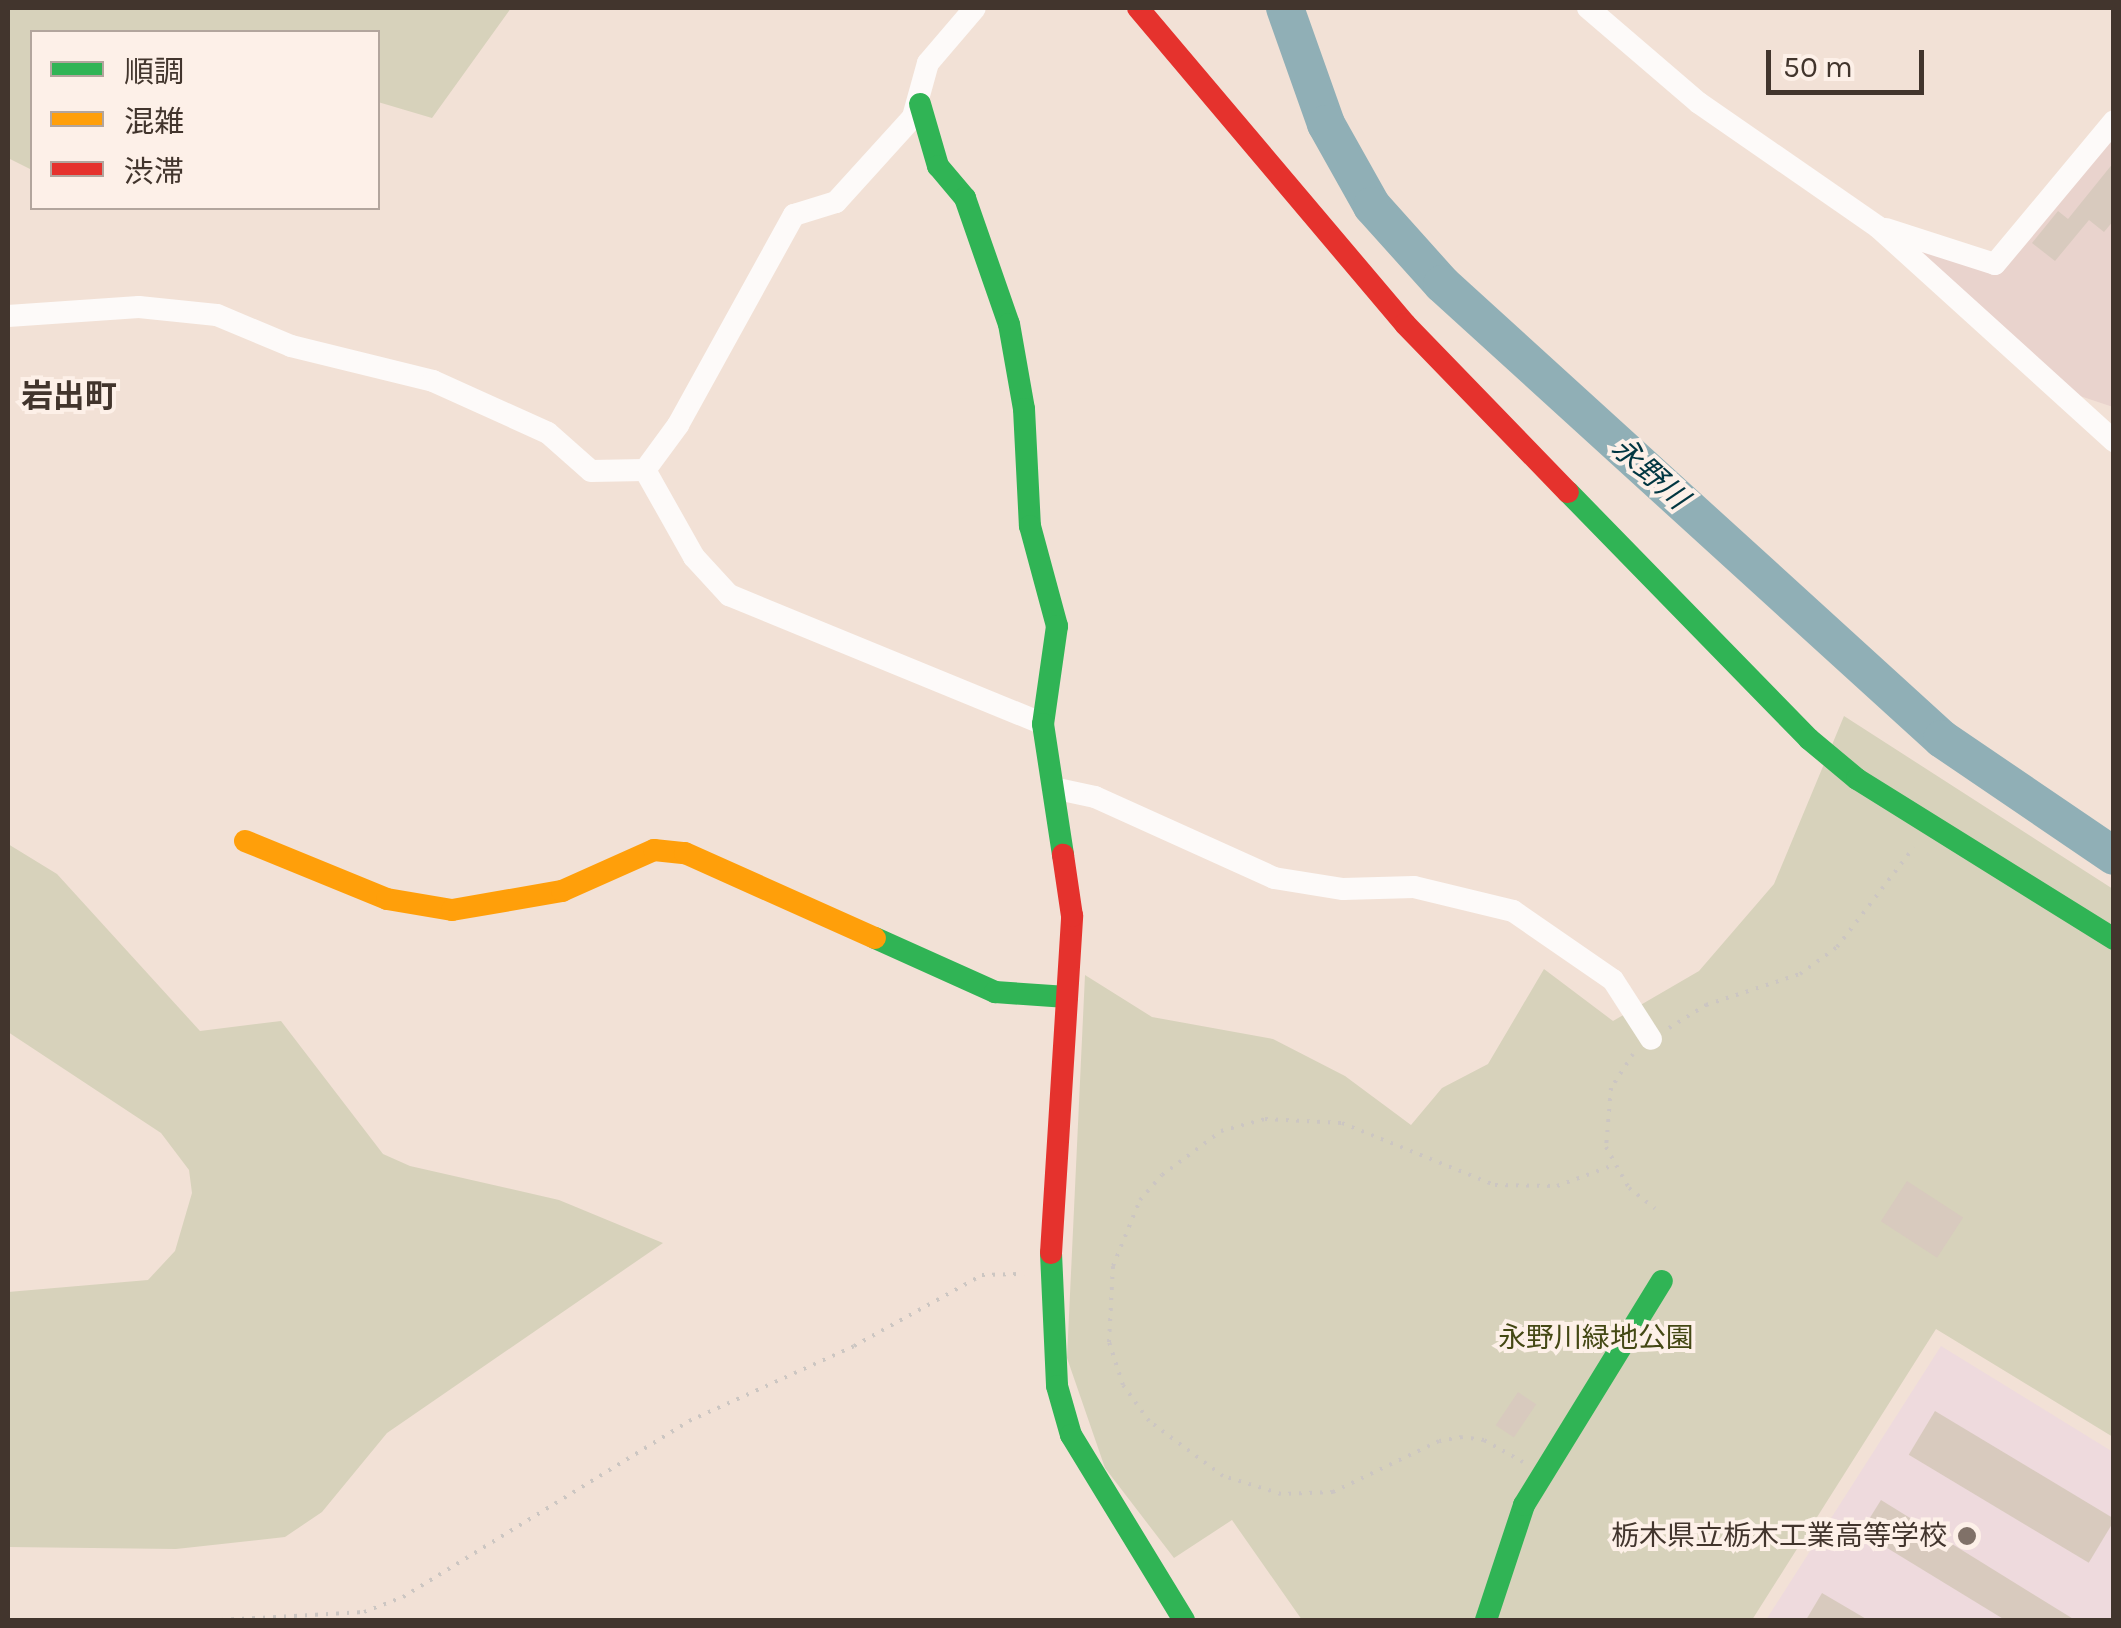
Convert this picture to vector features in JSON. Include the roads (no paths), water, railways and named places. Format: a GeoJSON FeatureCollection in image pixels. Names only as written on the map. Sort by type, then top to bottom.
{"type":"FeatureCollection","features":[{"type":"Feature","properties":{"kind":"street"},"geometry":{"type":"LineString","coordinates":[[975,8],[928,63],[920,104],[938,166],[964,198],[1009,324],[1024,409],[1030,526],[1057,626],[1044,724],[1052,788],[1070,868],[1050,1334],[1072,1435],[1184,1620]]}},
{"type":"Feature","properties":{"kind":"street"},"geometry":{"type":"LineString","coordinates":[[1138,8],[1270,170],[1498,421],[1809,739],[1858,780],[2114,939]]}},
{"type":"Feature","properties":{"kind":"street"},"geometry":{"type":"LineString","coordinates":[[1588,8],[1699,103],[1878,226],[2114,441]]}},
{"type":"Feature","properties":{"kind":"street"},"geometry":{"type":"LineString","coordinates":[[645,470],[678,424],[794,215],[836,202],[920,104]]}},
{"type":"Feature","properties":{"kind":"street"},"geometry":{"type":"LineString","coordinates":[[1878,226],[1995,264],[2114,120]]}},
{"type":"Feature","properties":{"kind":"street"},"geometry":{"type":"LineString","coordinates":[[8,316],[140,307],[217,315],[291,346],[433,382],[548,433],[592,471],[645,470]]}},
{"type":"Feature","properties":{"kind":"street"},"geometry":{"type":"LineString","coordinates":[[645,470],[694,556],[729,595],[1044,724]]}},
{"type":"Feature","properties":{"kind":"street"},"geometry":{"type":"LineString","coordinates":[[1052,788],[1095,797],[1274,878],[1343,889],[1414,887],[1512,911],[1613,980],[1651,1038]]}},
{"type":"Feature","properties":{"kind":"street"},"geometry":{"type":"LineString","coordinates":[[244,841],[388,899],[452,910],[562,891],[654,850],[684,853],[995,992],[1066,997]]}},
{"type":"Feature","properties":{"kind":"street"},"geometry":{"type":"LineString","coordinates":[[1486,1620],[1509,1540],[1540,1474],[1662,1281]]}},
{"type":"Feature","properties":{"kind":"waterway","name":"永野川"},"geometry":{"type":"LineString","coordinates":[[1285,8],[1326,124],[1372,206],[1442,284],[1942,739],[2114,856]]}},
{"type":"Feature","properties":{"kind":"place","name":"栃木県立栃木工業高等学校"},"geometry":{"type":"Point","coordinates":[1967,1536]}},
{"type":"Feature","properties":{"kind":"district","name":"岩出町"},"geometry":{"type":"Point","coordinates":[69,397]}},
{"type":"Feature","properties":{"kind":"park label","name":"永野川緑地公園"},"geometry":{"type":"Point","coordinates":[1596,1338]}}]}
